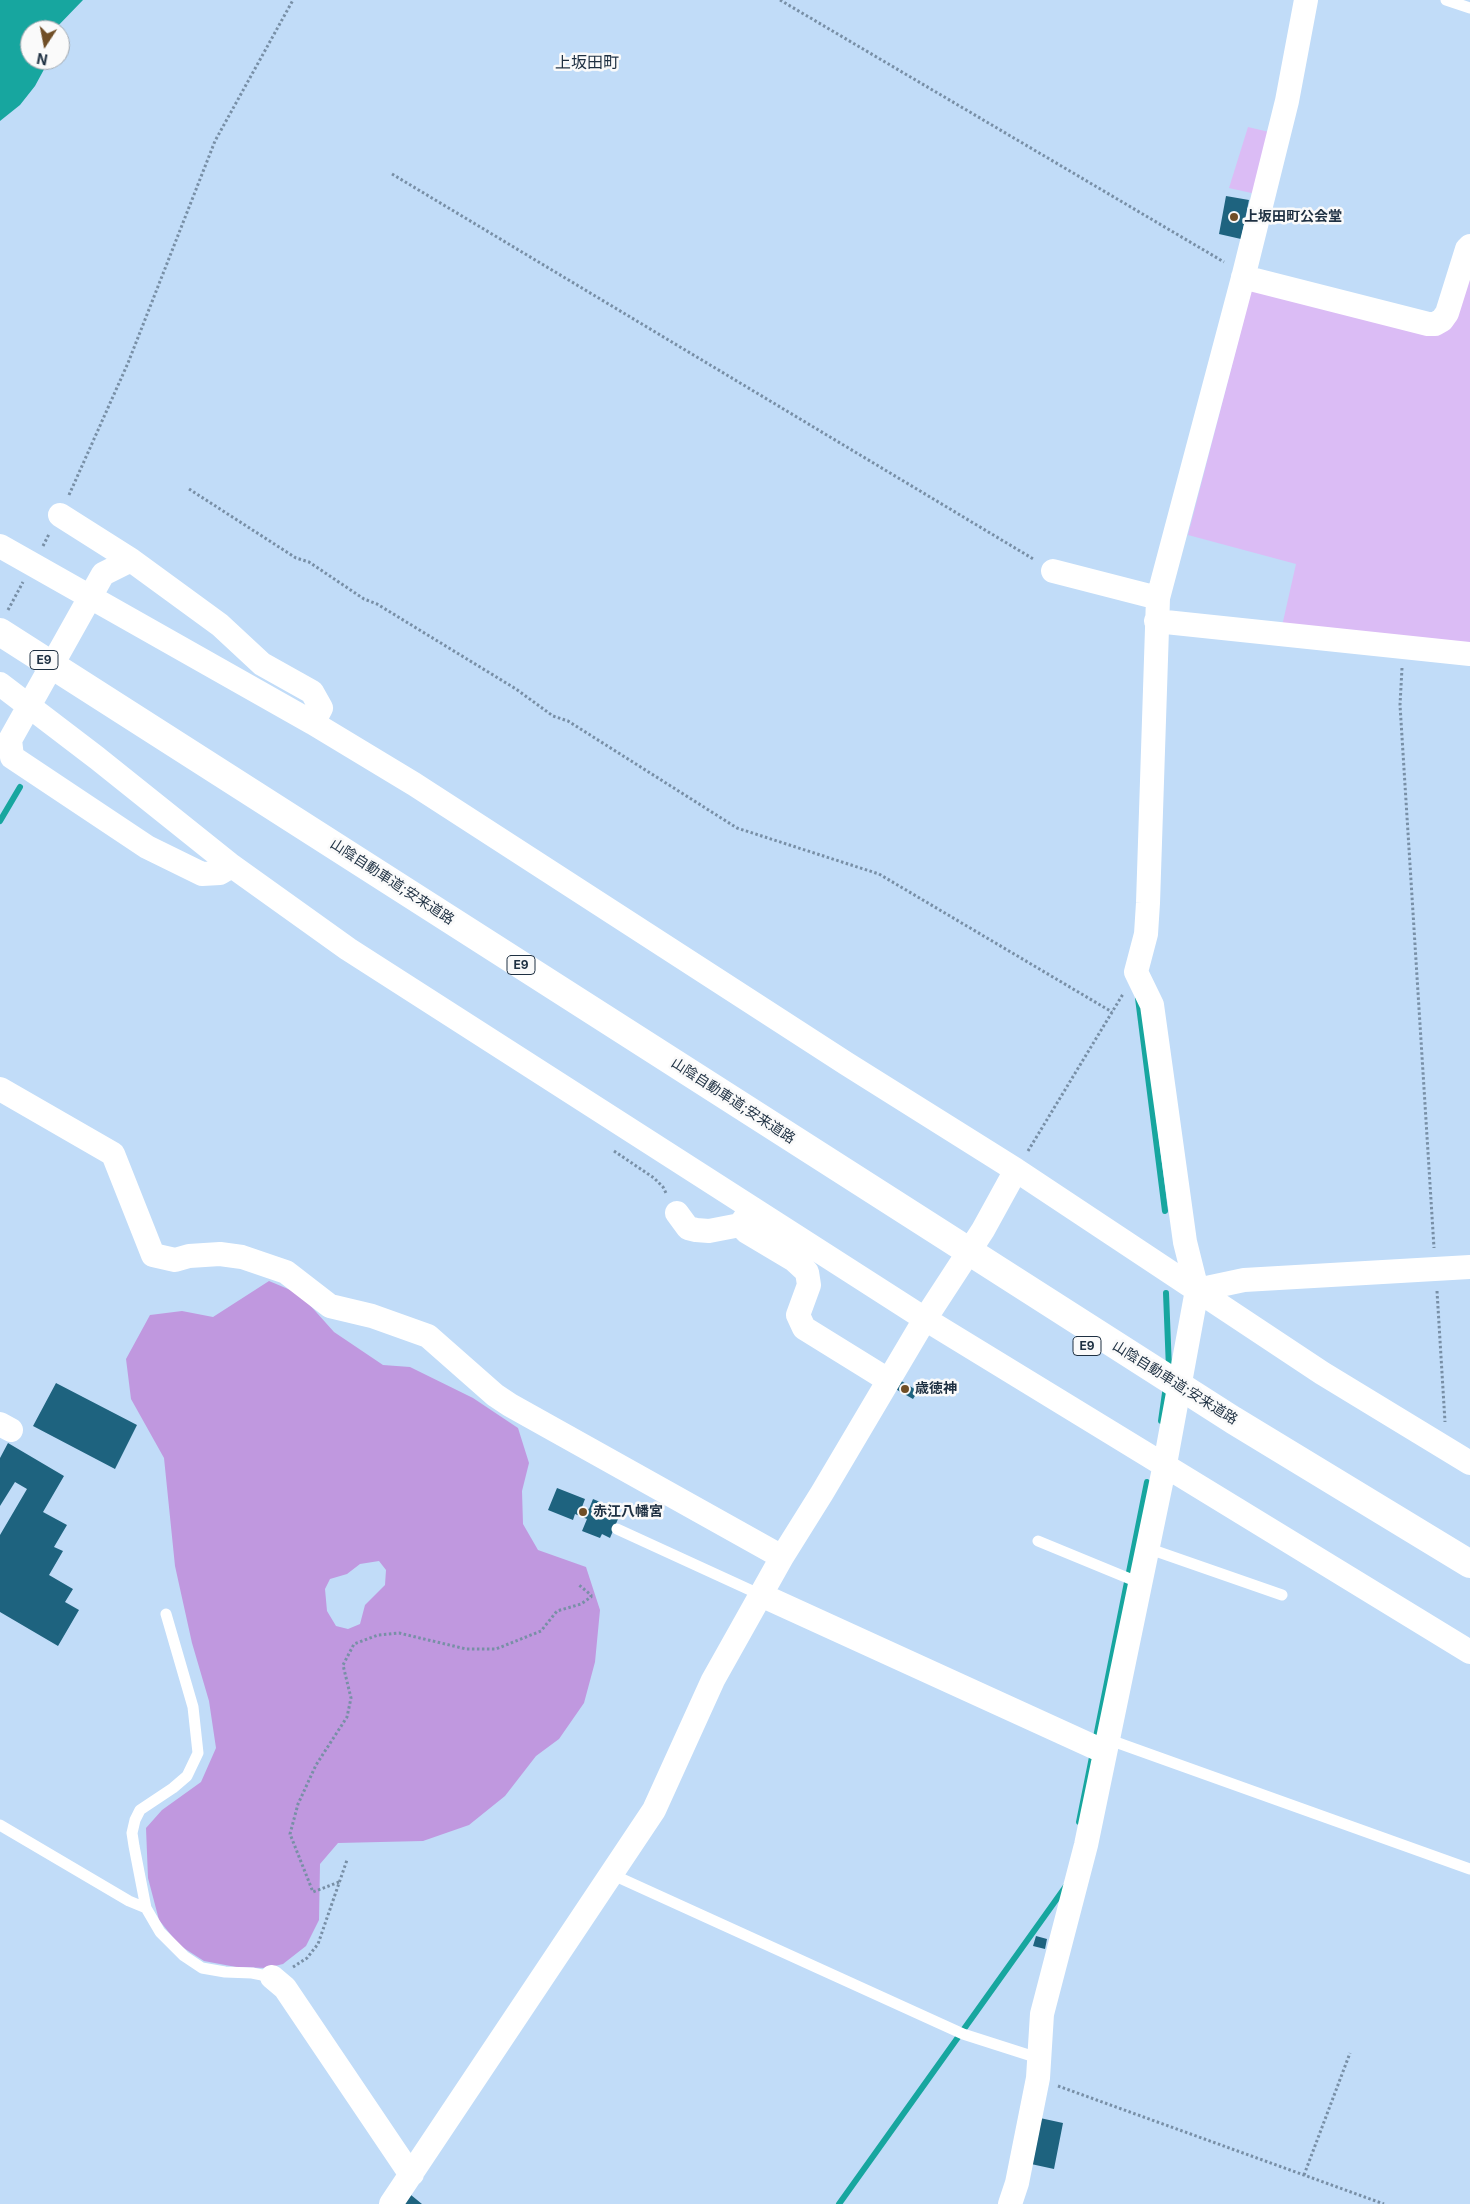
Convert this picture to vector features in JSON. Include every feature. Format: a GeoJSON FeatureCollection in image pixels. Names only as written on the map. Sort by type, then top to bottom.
{"type":"FeatureCollection","features":[{"type":"Feature","properties":{"kind":"highway","name":"山陰自動車道;安来道路"},"geometry":{"type":"LineString","coordinates":[[2,624],[85,694],[504,975],[950,1248],[1470,1582]]}},
{"type":"Feature","properties":{"kind":"highway","name":"山陰自動車道;安来道路"},"geometry":{"type":"LineString","coordinates":[[0,651],[85,694]]}},
{"type":"Feature","properties":{"kind":"highway","name":"山陰自動車道;安来道路"},"geometry":{"type":"LineString","coordinates":[[1230,1429],[1470,1564]]}},
{"type":"Feature","properties":{"kind":"street"},"geometry":{"type":"LineString","coordinates":[[1010,2204],[1017,2183],[1038,2068],[1042,2014],[1086,1845],[1100,1746],[1132,1580],[1147,1548],[1197,1290],[1184,1242],[1152,1005],[1136,972],[1146,934],[1148,903],[1157,610],[1287,101],[1306,0]]}},
{"type":"Feature","properties":{"kind":"street"},"geometry":{"type":"LineString","coordinates":[[1244,275],[1428,324],[1435,324],[1447,313],[1470,246]]}},
{"type":"Feature","properties":{"kind":"street"},"geometry":{"type":"LineString","coordinates":[[60,515],[131,560],[220,625],[262,664],[312,692],[322,708],[313,723]]}},
{"type":"Feature","properties":{"kind":"street"},"geometry":{"type":"LineString","coordinates":[[0,546],[313,723],[414,784],[847,1064],[1016,1170],[1322,1374],[1470,1463]]}},
{"type":"Feature","properties":{"kind":"street"},"geometry":{"type":"LineString","coordinates":[[131,560],[103,574],[10,740],[6,753],[147,847],[202,874],[220,872],[232,866]]}},
{"type":"Feature","properties":{"kind":"street"},"geometry":{"type":"LineString","coordinates":[[1053,571],[1157,610],[1402,647],[1470,654]]}},
{"type":"Feature","properties":{"kind":"street"},"geometry":{"type":"LineString","coordinates":[[0,684],[97,758],[232,866],[348,949],[746,1217],[925,1319],[1470,1652]]}},
{"type":"Feature","properties":{"kind":"street"},"geometry":{"type":"LineString","coordinates":[[0,1089],[113,1154],[153,1255],[175,1260],[189,1256],[220,1254],[242,1257],[286,1272],[330,1306],[372,1316],[428,1336],[495,1395],[510,1405],[782,1557]]}},
{"type":"Feature","properties":{"kind":"street"},"geometry":{"type":"LineString","coordinates":[[391,2204],[654,1810],[713,1680],[782,1557],[925,1319],[983,1230],[1016,1170]]}},
{"type":"Feature","properties":{"kind":"street"},"geometry":{"type":"LineString","coordinates":[[677,1214],[688,1228],[709,1231],[746,1217]]}},
{"type":"Feature","properties":{"kind":"street"},"geometry":{"type":"LineString","coordinates":[[746,1217],[747,1232],[794,1260],[807,1272],[809,1286],[798,1315],[804,1328],[888,1380]]}},
{"type":"Feature","properties":{"kind":"street"},"geometry":{"type":"LineString","coordinates":[[1197,1290],[1244,1280],[1470,1267]]}},
{"type":"Feature","properties":{"kind":"street"},"geometry":{"type":"LineString","coordinates":[[761,1595],[1100,1746]]}},
{"type":"Feature","properties":{"kind":"street"},"geometry":{"type":"LineString","coordinates":[[272,1977],[285,1988],[412,2174]]}},
{"type":"Feature","properties":{"kind":"lane"},"geometry":{"type":"LineString","coordinates":[[1446,0],[1470,8]]}},
{"type":"Feature","properties":{"kind":"lane"},"geometry":{"type":"LineString","coordinates":[[617,1529],[761,1595]]}},
{"type":"Feature","properties":{"kind":"lane"},"geometry":{"type":"LineString","coordinates":[[1038,1541],[1132,1580]]}},
{"type":"Feature","properties":{"kind":"lane"},"geometry":{"type":"LineString","coordinates":[[1147,1548],[1282,1595]]}},
{"type":"Feature","properties":{"kind":"lane"},"geometry":{"type":"LineString","coordinates":[[166,1614],[193,1707],[198,1753],[187,1776],[173,1788],[140,1810],[135,1820],[133,1839],[146,1908],[160,1932],[184,1956],[202,1968],[225,1972],[252,1972],[272,1977]]}},
{"type":"Feature","properties":{"kind":"lane"},"geometry":{"type":"LineString","coordinates":[[1100,1746],[1470,1870]]}},
{"type":"Feature","properties":{"kind":"lane"},"geometry":{"type":"LineString","coordinates":[[0,1824],[129,1901],[146,1908]]}},
{"type":"Feature","properties":{"kind":"lane"},"geometry":{"type":"LineString","coordinates":[[611,1874],[1038,2068]]}},
{"type":"Feature","properties":{"kind":"path"},"geometry":{"type":"LineString","coordinates":[[42,549],[60,515],[128,363],[215,141],[293,0]]}},
{"type":"Feature","properties":{"kind":"path"},"geometry":{"type":"LineString","coordinates":[[780,0],[1244,275]]}},
{"type":"Feature","properties":{"kind":"path"},"geometry":{"type":"LineString","coordinates":[[392,174],[1053,571]]}},
{"type":"Feature","properties":{"kind":"path"},"geometry":{"type":"LineString","coordinates":[[189,489],[296,558],[309,562],[364,599],[377,604],[516,689],[553,716],[568,721],[737,828],[879,874],[1112,1012]]}},
{"type":"Feature","properties":{"kind":"path"},"geometry":{"type":"LineString","coordinates":[[2,624],[28,574]]}},
{"type":"Feature","properties":{"kind":"path"},"geometry":{"type":"LineString","coordinates":[[1402,647],[1400,706],[1445,1426],[1440,1445]]}},
{"type":"Feature","properties":{"kind":"path"},"geometry":{"type":"LineString","coordinates":[[1016,1170],[1136,972]]}},
{"type":"Feature","properties":{"kind":"path"},"geometry":{"type":"LineString","coordinates":[[614,1151],[654,1178],[663,1187],[677,1214]]}},
{"type":"Feature","properties":{"kind":"path"},"geometry":{"type":"LineString","coordinates":[[339,1882],[313,1892],[290,1834],[298,1804],[316,1765],[347,1717],[351,1698],[343,1665],[354,1644],[378,1635],[399,1634],[466,1649],[496,1649],[541,1631],[557,1611],[581,1604],[591,1597],[579,1585]]}},
{"type":"Feature","properties":{"kind":"path"},"geometry":{"type":"LineString","coordinates":[[272,1977],[307,1958],[318,1944],[347,1860]]}},
{"type":"Feature","properties":{"kind":"path"},"geometry":{"type":"LineString","coordinates":[[1304,2175],[1350,2053]]}},
{"type":"Feature","properties":{"kind":"path"},"geometry":{"type":"LineString","coordinates":[[1038,2068],[1304,2175],[1384,2204]]}},
{"type":"Feature","properties":{"kind":"shaded area"},"geometry":{"type":"Polygon","coordinates":[[[0,0],[83,0],[64,20],[20,20],[20,70],[44,70],[35,86],[20,105],[0,121],[0,0]]]}},
{"type":"Feature","properties":{"kind":"shaded area"},"geometry":{"type":"Polygon","coordinates":[[[1248,127],[1269,132],[1256,194],[1229,188],[1248,127]]]}},
{"type":"Feature","properties":{"kind":"shaded area"},"geometry":{"type":"Polygon","coordinates":[[[1470,257],[1470,646],[1282,626],[1296,564],[1188,535],[1253,284],[1432,331],[1470,257]]]}},
{"type":"Feature","properties":{"kind":"shaded area"},"geometry":{"type":"Polygon","coordinates":[[[269,1281],[300,1294],[334,1332],[383,1365],[410,1367],[473,1398],[518,1428],[529,1463],[522,1491],[523,1524],[538,1550],[586,1567],[600,1610],[595,1662],[584,1703],[559,1739],[536,1756],[505,1796],[469,1825],[423,1841],[338,1843],[320,1864],[319,1920],[306,1946],[283,1964],[267,1968],[236,1967],[204,1961],[179,1945],[159,1920],[148,1878],[146,1828],[162,1810],[201,1782],[216,1748],[209,1701],[192,1643],[175,1566],[164,1458],[131,1399],[126,1359],[150,1315],[182,1311],[213,1317],[269,1281]],[[379,1561],[360,1564],[347,1574],[330,1579],[325,1589],[327,1611],[336,1626],[348,1629],[360,1624],[365,1605],[385,1585],[386,1570],[379,1561]]]}},
{"type":"Feature","properties":{"kind":"building","name":"上坂田町公会堂"},"geometry":{"type":"Polygon","coordinates":[[[1226,196],[1249,200],[1241,239],[1219,234],[1226,196]]]}},
{"type":"Feature","properties":{"kind":"building","name":"歳徳神"},"geometry":{"type":"Polygon","coordinates":[[[898,1379],[918,1391],[913,1399],[892,1387],[898,1379]]]}},
{"type":"Feature","properties":{"kind":"building"},"geometry":{"type":"Polygon","coordinates":[[[56,1383],[137,1425],[115,1469],[33,1426],[56,1383]]]}},
{"type":"Feature","properties":{"kind":"building"},"geometry":{"type":"Polygon","coordinates":[[[8,1443],[64,1476],[43,1512],[67,1525],[54,1547],[63,1551],[49,1575],[73,1589],[65,1602],[79,1610],[58,1646],[0,1612],[0,1535],[27,1489],[15,1482],[0,1506],[0,1458],[8,1443]]]}},
{"type":"Feature","properties":{"kind":"building","name":"赤江八幡宮"},"geometry":{"type":"Polygon","coordinates":[[[557,1488],[585,1499],[582,1507],[589,1509],[593,1499],[614,1508],[611,1517],[618,1519],[610,1538],[602,1534],[600,1538],[582,1531],[587,1519],[575,1514],[573,1520],[548,1510],[557,1488]]]}},
{"type":"Feature","properties":{"kind":"building"},"geometry":{"type":"Polygon","coordinates":[[[1036,1936],[1047,1939],[1045,1949],[1033,1946],[1036,1936]]]}},
{"type":"Feature","properties":{"kind":"building"},"geometry":{"type":"Polygon","coordinates":[[[1040,2118],[1063,2123],[1054,2169],[1031,2164],[1040,2118]]]}},
{"type":"Feature","properties":{"kind":"building"},"geometry":{"type":"Polygon","coordinates":[[[411,2195],[422,2204],[404,2204],[411,2195]]]}},
{"type":"Feature","properties":{"kind":"waterway"},"geometry":{"type":"LineString","coordinates":[[0,821],[20,787]]}},
{"type":"Feature","properties":{"kind":"waterway"},"geometry":{"type":"LineString","coordinates":[[1138,998],[1165,1211]]}},
{"type":"Feature","properties":{"kind":"waterway"},"geometry":{"type":"LineString","coordinates":[[1166,1293],[1169,1369]]}},
{"type":"Feature","properties":{"kind":"waterway"},"geometry":{"type":"LineString","coordinates":[[1161,1421],[1166,1386]]}},
{"type":"Feature","properties":{"kind":"waterway"},"geometry":{"type":"LineString","coordinates":[[1079,1822],[1147,1482]]}},
{"type":"Feature","properties":{"kind":"waterway"},"geometry":{"type":"LineString","coordinates":[[839,2204],[1066,1886]]}},
{"type":"Feature","properties":{"kind":"place","name":"上坂田町公会堂"},"geometry":{"type":"Point","coordinates":[1234,217]}},
{"type":"Feature","properties":{"kind":"place","name":"歳徳神"},"geometry":{"type":"Point","coordinates":[905,1389]}},
{"type":"Feature","properties":{"kind":"place","name":"赤江八幡宮"},"geometry":{"type":"Point","coordinates":[583,1512]}},
{"type":"Feature","properties":{"kind":"district","name":"上坂田町"},"geometry":{"type":"Point","coordinates":[587,63]}}]}
